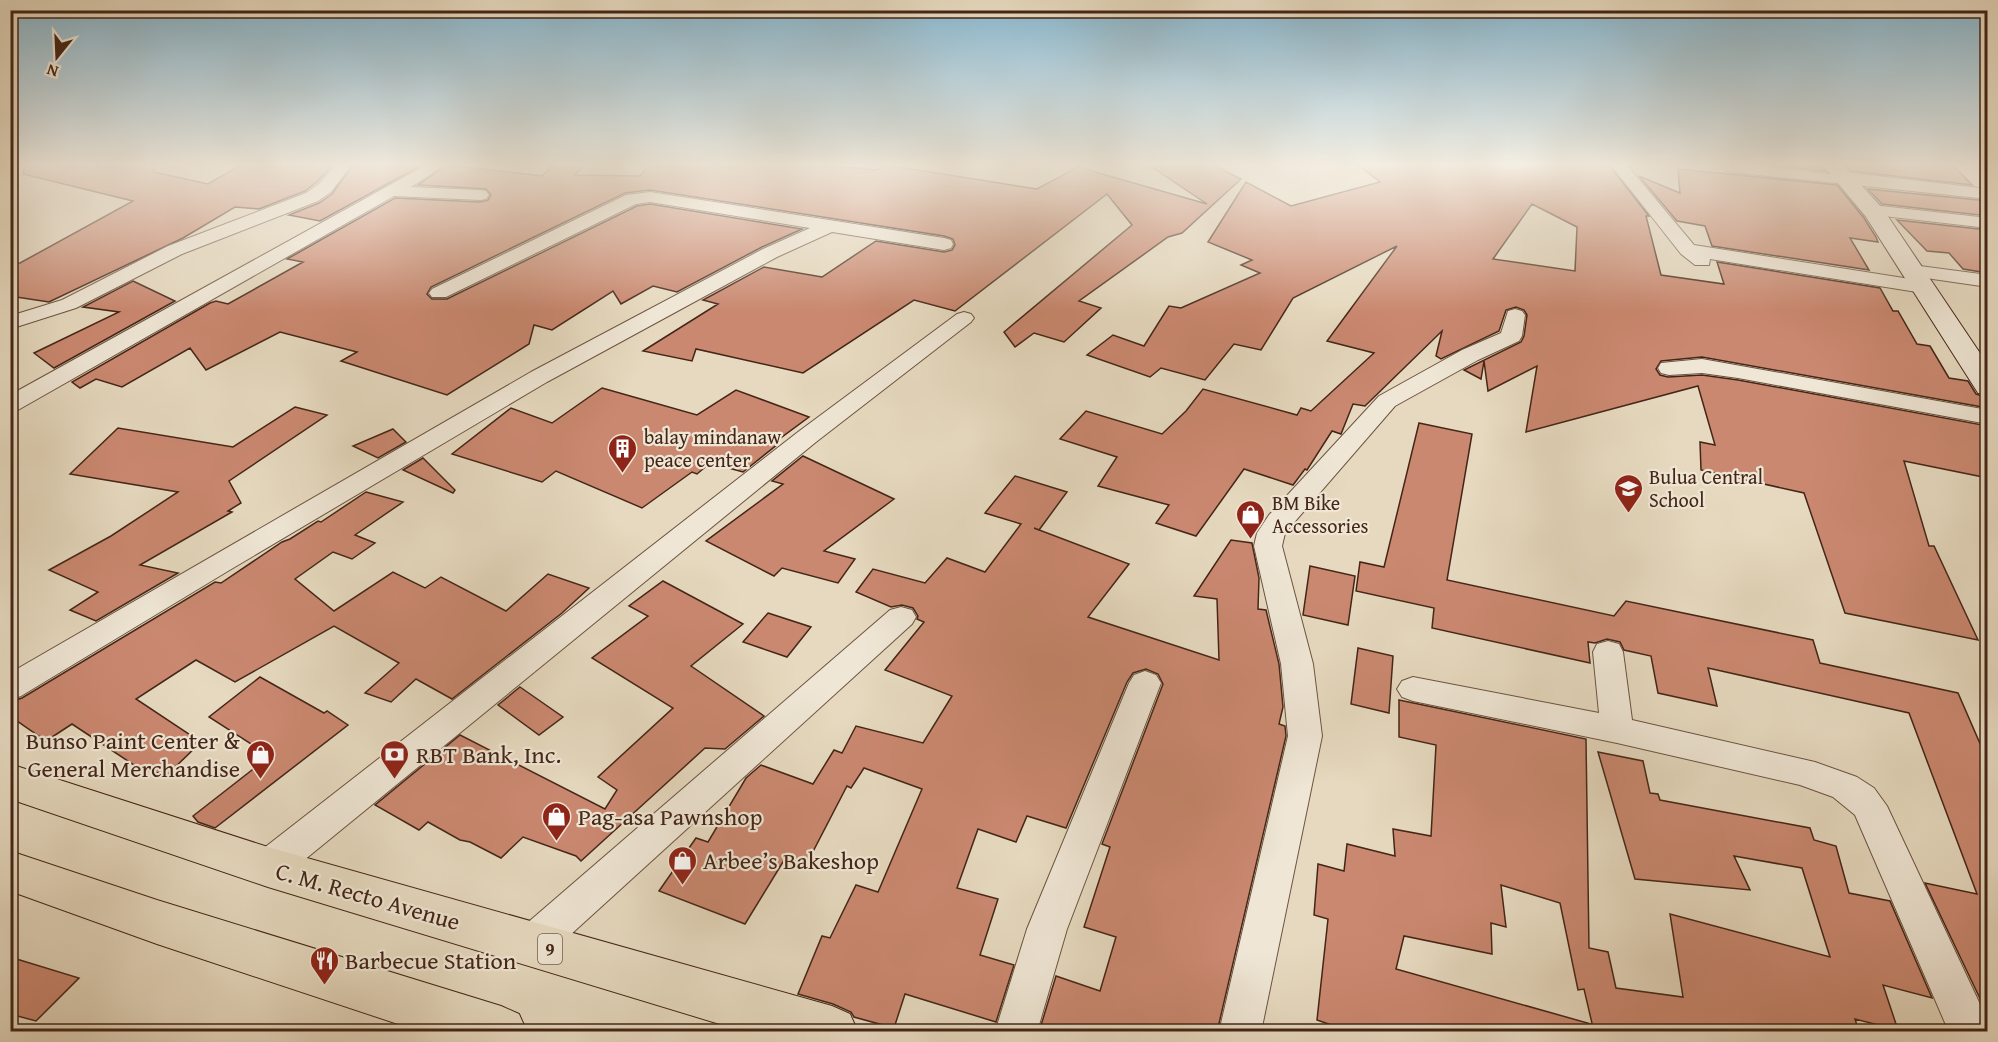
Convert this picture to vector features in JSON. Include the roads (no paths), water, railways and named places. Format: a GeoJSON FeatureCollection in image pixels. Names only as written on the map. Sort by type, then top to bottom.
{"type":"FeatureCollection","features":[{"type":"Feature","properties":{"kind":"highway","name":"C. M. Recto Avenue"},"geometry":{"type":"LineString","coordinates":[[10,780],[268,867],[832,1032]]}},
{"type":"Feature","properties":{"kind":"highway"},"geometry":{"type":"LineString","coordinates":[[10,871],[168,926],[501,1032]]}},
{"type":"Feature","properties":{"kind":"main road"},"geometry":{"type":"LineString","coordinates":[[1874,214],[1917,279],[1978,358],[1988,387]]}},
{"type":"Feature","properties":{"kind":"street"},"geometry":{"type":"LineString","coordinates":[[10,323],[69,304],[175,250],[269,214]]}},
{"type":"Feature","properties":{"kind":"street"},"geometry":{"type":"LineString","coordinates":[[10,405],[352,214]]}},
{"type":"Feature","properties":{"kind":"street"},"geometry":{"type":"LineString","coordinates":[[439,294],[602,214]]}},
{"type":"Feature","properties":{"kind":"street"},"geometry":{"type":"LineString","coordinates":[[753,214],[944,244]]}},
{"type":"Feature","properties":{"kind":"street"},"geometry":{"type":"LineString","coordinates":[[1658,214],[1688,250],[1706,264]]}},
{"type":"Feature","properties":{"kind":"street"},"geometry":{"type":"LineString","coordinates":[[1904,214],[1988,223]]}},
{"type":"Feature","properties":{"kind":"street"},"geometry":{"type":"LineString","coordinates":[[10,688],[539,377],[770,253],[829,226]]}},
{"type":"Feature","properties":{"kind":"street"},"geometry":{"type":"LineString","coordinates":[[1688,250],[1917,279],[1988,281]]}},
{"type":"Feature","properties":{"kind":"street"},"geometry":{"type":"LineString","coordinates":[[1240,1032],[1305,736],[1305,711],[1292,639],[1268,546],[1271,533],[1279,521],[1387,401],[1470,355],[1506,340],[1511,336],[1515,315]]}},
{"type":"Feature","properties":{"kind":"street"},"geometry":{"type":"LineString","coordinates":[[268,867],[807,437],[964,318]]}},
{"type":"Feature","properties":{"kind":"street"},"geometry":{"type":"LineString","coordinates":[[1669,368],[1702,366],[1738,371],[1988,417]]}},
{"type":"Feature","properties":{"kind":"street"},"geometry":{"type":"LineString","coordinates":[[532,944],[901,617]]}},
{"type":"Feature","properties":{"kind":"street"},"geometry":{"type":"LineString","coordinates":[[1608,652],[1617,730]]}},
{"type":"Feature","properties":{"kind":"street"},"geometry":{"type":"LineString","coordinates":[[1016,1032],[1047,929],[1144,683]]}},
{"type":"Feature","properties":{"kind":"street"},"geometry":{"type":"LineString","coordinates":[[1413,689],[1617,730],[1820,777],[1845,787],[1863,798],[1869,806],[1971,1032]]}},
{"type":"Feature","properties":{"kind":"place","name":"balay mindanaw peace center"},"geometry":{"type":"Point","coordinates":[623,474]}},
{"type":"Feature","properties":{"kind":"place","name":"Bulua Central School"},"geometry":{"type":"Point","coordinates":[1628,514]}},
{"type":"Feature","properties":{"kind":"place","name":"BM Bike Accessories"},"geometry":{"type":"Point","coordinates":[1251,540]}},
{"type":"Feature","properties":{"kind":"place","name":"Bunso Paint Center & General Merchandise"},"geometry":{"type":"Point","coordinates":[261,780]}},
{"type":"Feature","properties":{"kind":"place","name":"RBT Bank, Inc."},"geometry":{"type":"Point","coordinates":[395,780]}},
{"type":"Feature","properties":{"kind":"place","name":"Pag-asa Pawnshop"},"geometry":{"type":"Point","coordinates":[557,842]}},
{"type":"Feature","properties":{"kind":"place","name":"Arbee’s Bakeshop"},"geometry":{"type":"Point","coordinates":[682,886]}},
{"type":"Feature","properties":{"kind":"place","name":"Barbecue Station"},"geometry":{"type":"Point","coordinates":[324,986]}}]}
